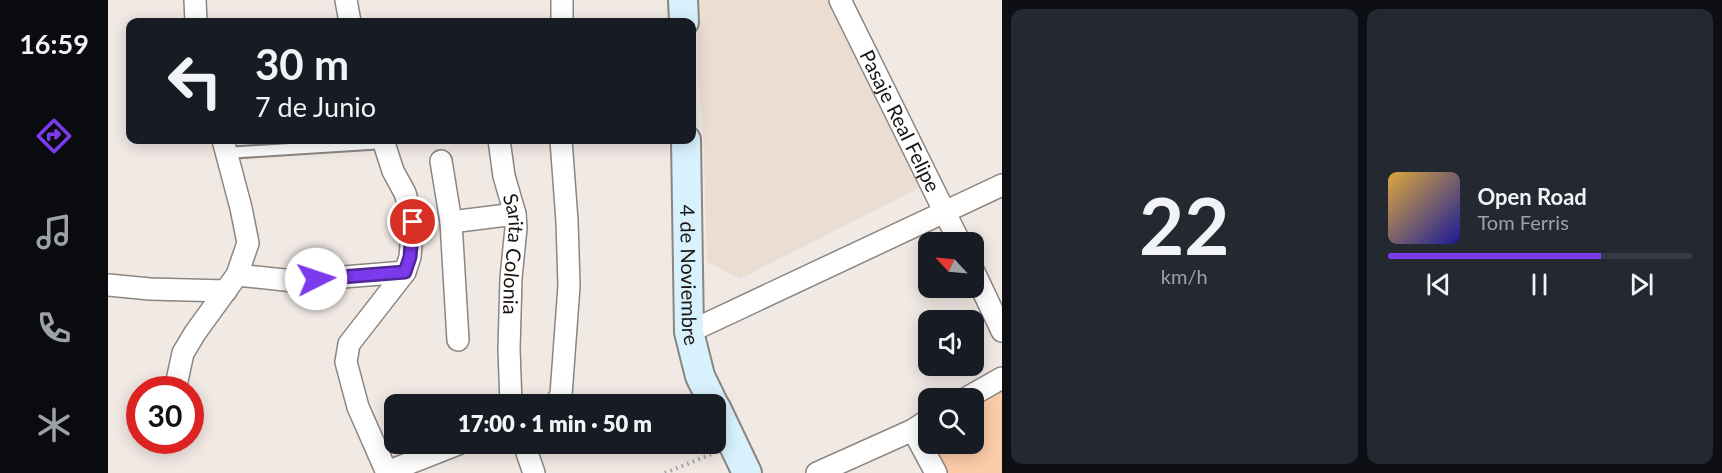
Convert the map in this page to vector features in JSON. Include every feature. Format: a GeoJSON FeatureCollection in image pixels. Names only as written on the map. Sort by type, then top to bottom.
{"type":"FeatureCollection","features":[{"type":"Feature","properties":{"kind":"street"},"geometry":{"type":"LineString","coordinates":[[195,0],[196,18]]}},
{"type":"Feature","properties":{"kind":"street"},"geometry":{"type":"LineString","coordinates":[[346,0],[349,18]]}},
{"type":"Feature","properties":{"kind":"street"},"geometry":{"type":"LineString","coordinates":[[562,0],[562,18]]}},
{"type":"Feature","properties":{"kind":"street"},"geometry":{"type":"LineString","coordinates":[[682,0],[684,18]]}},
{"type":"Feature","properties":{"kind":"street","name":"Pasaje Real Felipe"},"geometry":{"type":"LineString","coordinates":[[840,0],[954,232]]}},
{"type":"Feature","properties":{"kind":"street"},"geometry":{"type":"LineString","coordinates":[[385,144],[393,171],[405,193],[413,222],[410,257],[405,272],[349,344],[346,362],[358,407],[387,472],[433,454]]}},
{"type":"Feature","properties":{"kind":"street","name":"Sarita Colonia"},"geometry":{"type":"LineString","coordinates":[[500,144],[516,228],[511,278],[511,394]]}},
{"type":"Feature","properties":{"kind":"street"},"geometry":{"type":"LineString","coordinates":[[561,144],[569,286],[561,394]]}},
{"type":"Feature","properties":{"kind":"street","name":"4 de Noviembre"},"geometry":{"type":"LineString","coordinates":[[686,144],[689,332],[700,376],[709,394]]}},
{"type":"Feature","properties":{"kind":"street"},"geometry":{"type":"LineString","coordinates":[[178,376],[183,353],[232,283],[248,243],[224,146]]}},
{"type":"Feature","properties":{"kind":"street"},"geometry":{"type":"LineString","coordinates":[[441,161],[450,222],[458,340]]}},
{"type":"Feature","properties":{"kind":"street"},"geometry":{"type":"LineString","coordinates":[[689,332],[1002,185]]}},
{"type":"Feature","properties":{"kind":"street"},"geometry":{"type":"LineString","coordinates":[[450,222],[515,214]]}},
{"type":"Feature","properties":{"kind":"street"},"geometry":{"type":"LineString","coordinates":[[108,285],[150,290],[405,272]]}},
{"type":"Feature","properties":{"kind":"street"},"geometry":{"type":"LineString","coordinates":[[984,293],[1002,331]]}},
{"type":"Feature","properties":{"kind":"street"},"geometry":{"type":"LineString","coordinates":[[984,388],[1002,378]]}},
{"type":"Feature","properties":{"kind":"street"},"geometry":{"type":"LineString","coordinates":[[818,473],[918,426]]}},
{"type":"Feature","properties":{"kind":"street","name":"4 de Noviembre"},"geometry":{"type":"LineString","coordinates":[[726,429],[747,473]]}},
{"type":"Feature","properties":{"kind":"street"},"geometry":{"type":"LineString","coordinates":[[527,454],[534,473]]}},
{"type":"Feature","properties":{"kind":"street"},"geometry":{"type":"LineString","coordinates":[[930,454],[936,473]]}},
{"type":"Feature","properties":{"kind":"lane"},"geometry":{"type":"LineString","coordinates":[[224,146],[294,150],[354,144]]}},
{"type":"Feature","properties":{"kind":"path"},"geometry":{"type":"LineString","coordinates":[[665,473],[734,445]]}},
{"type":"Feature","properties":{"kind":"shaded area"},"geometry":{"type":"Polygon","coordinates":[[[696,0],[832,0],[927,184],[740,279],[707,262],[696,0]]]}},
{"type":"Feature","properties":{"kind":"shaded area"},"geometry":{"type":"Polygon","coordinates":[[[1002,386],[1002,473],[943,473],[933,454],[984,454],[984,396],[1002,386]]]}},
{"type":"Feature","properties":{"kind":"route"},"geometry":{"type":"LineString","coordinates":[[316,279],[405,272],[410,257],[413,222]]}}]}
